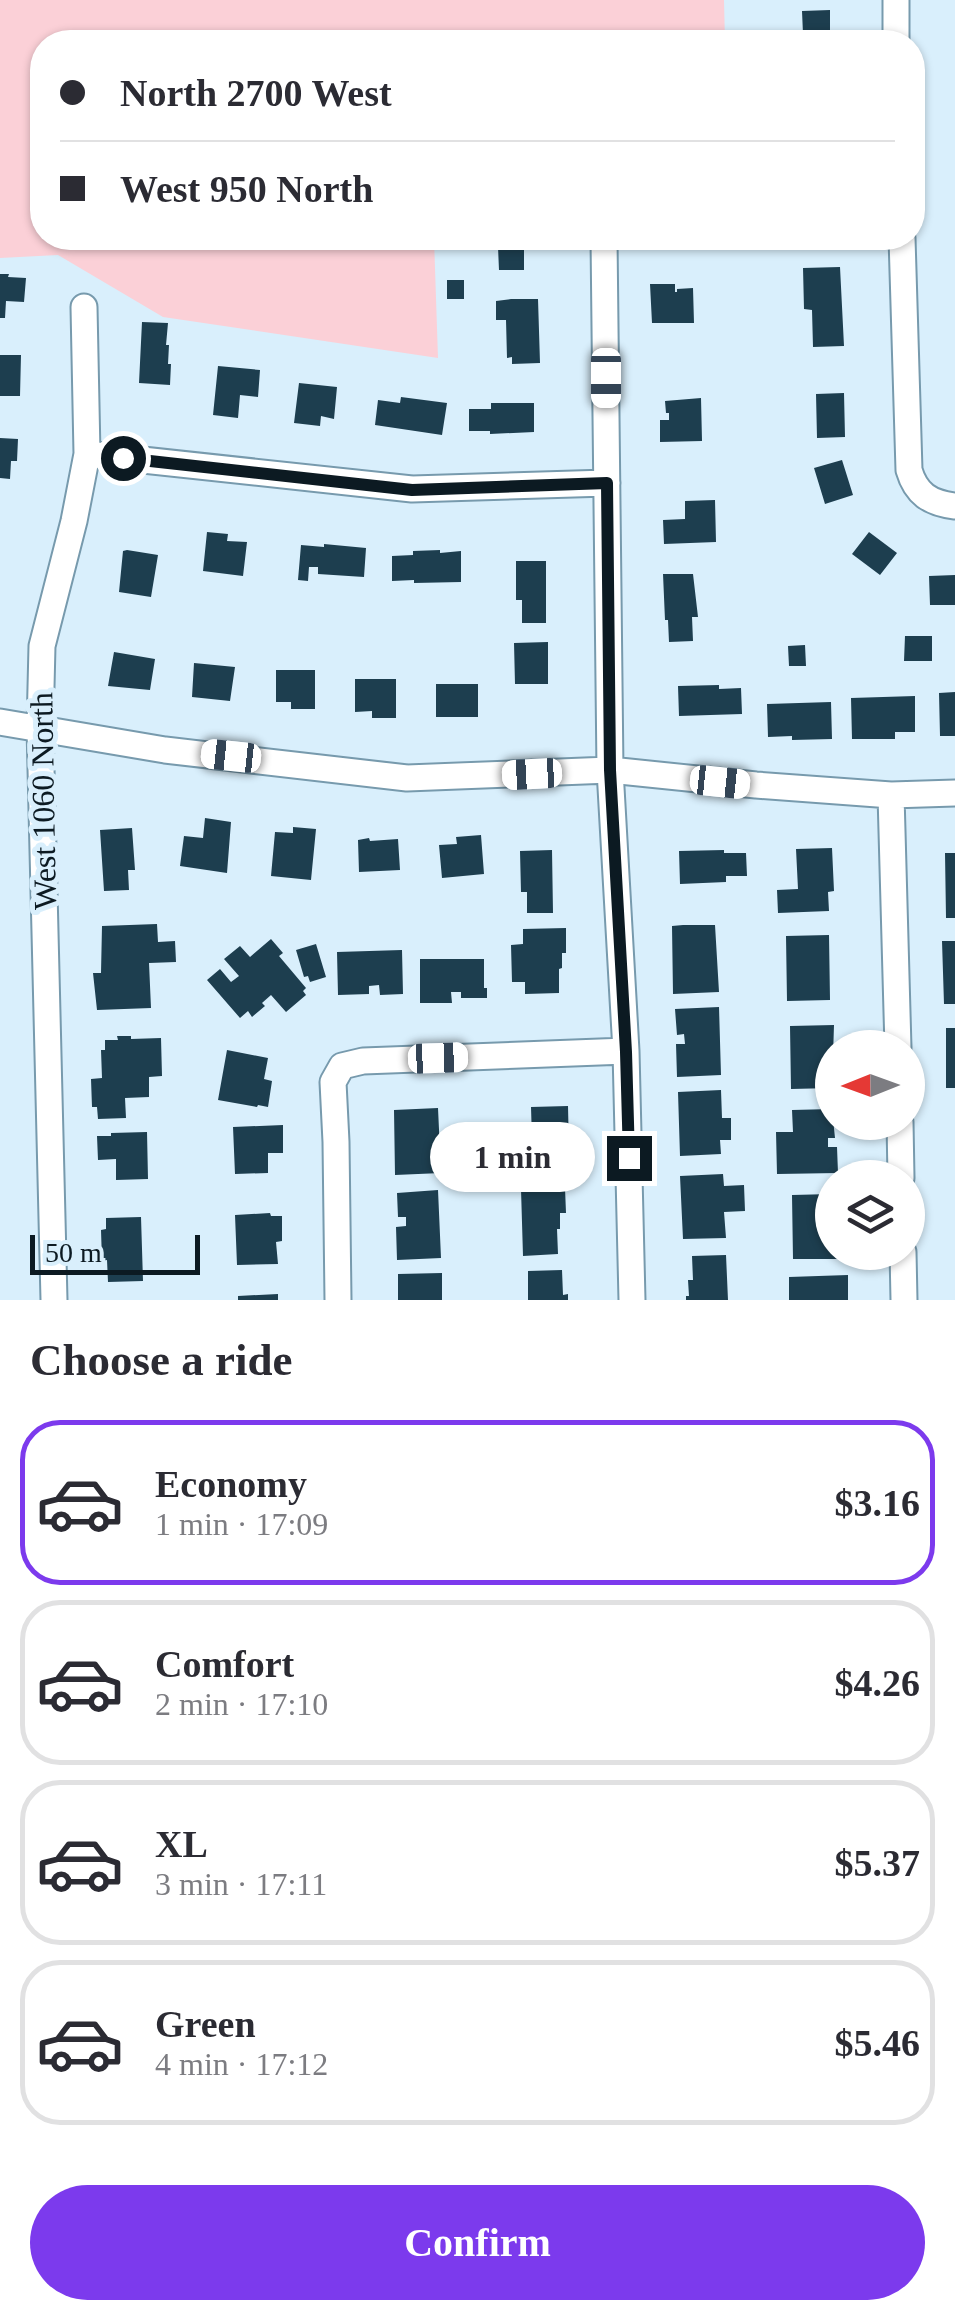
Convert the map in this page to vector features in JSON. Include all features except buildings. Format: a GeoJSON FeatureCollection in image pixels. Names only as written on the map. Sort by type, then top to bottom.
{"type":"FeatureCollection","features":[{"type":"Feature","properties":{"kind":"street"},"geometry":{"type":"LineString","coordinates":[[896,0],[896,30]]}},
{"type":"Feature","properties":{"kind":"street"},"geometry":{"type":"LineString","coordinates":[[604,250],[610,770],[626,1052],[632,1300]]}},
{"type":"Feature","properties":{"kind":"street"},"geometry":{"type":"LineString","coordinates":[[902,250],[909,470],[918,490],[936,503],[955,506]]}},
{"type":"Feature","properties":{"kind":"street","name":"West 1060 North"},"geometry":{"type":"LineString","coordinates":[[54,1300],[40,728],[42,646],[87,454],[84,307]]}},
{"type":"Feature","properties":{"kind":"street"},"geometry":{"type":"LineString","coordinates":[[87,454],[412,490],[607,483]]}},
{"type":"Feature","properties":{"kind":"street"},"geometry":{"type":"LineString","coordinates":[[0,722],[165,750],[407,778],[610,770],[891,795],[955,793]]}},
{"type":"Feature","properties":{"kind":"street"},"geometry":{"type":"LineString","coordinates":[[891,795],[898,1030]]}},
{"type":"Feature","properties":{"kind":"street"},"geometry":{"type":"LineString","coordinates":[[338,1300],[332,1082],[342,1066],[363,1061],[626,1052]]}},
{"type":"Feature","properties":{"kind":"street"},"geometry":{"type":"LineString","coordinates":[[903,1270],[904,1300]]}},
{"type":"Feature","properties":{"kind":"shaded area"},"geometry":{"type":"Polygon","coordinates":[[[0,0],[724,0],[725,30],[30,30],[30,250],[434,250],[438,358],[163,317],[58,255],[0,258],[0,0]]]}},
{"type":"Feature","properties":{"kind":"route"},"geometry":{"type":"LineString","coordinates":[[123,458],[412,490],[607,483],[610,770],[629,1158]]}}]}
